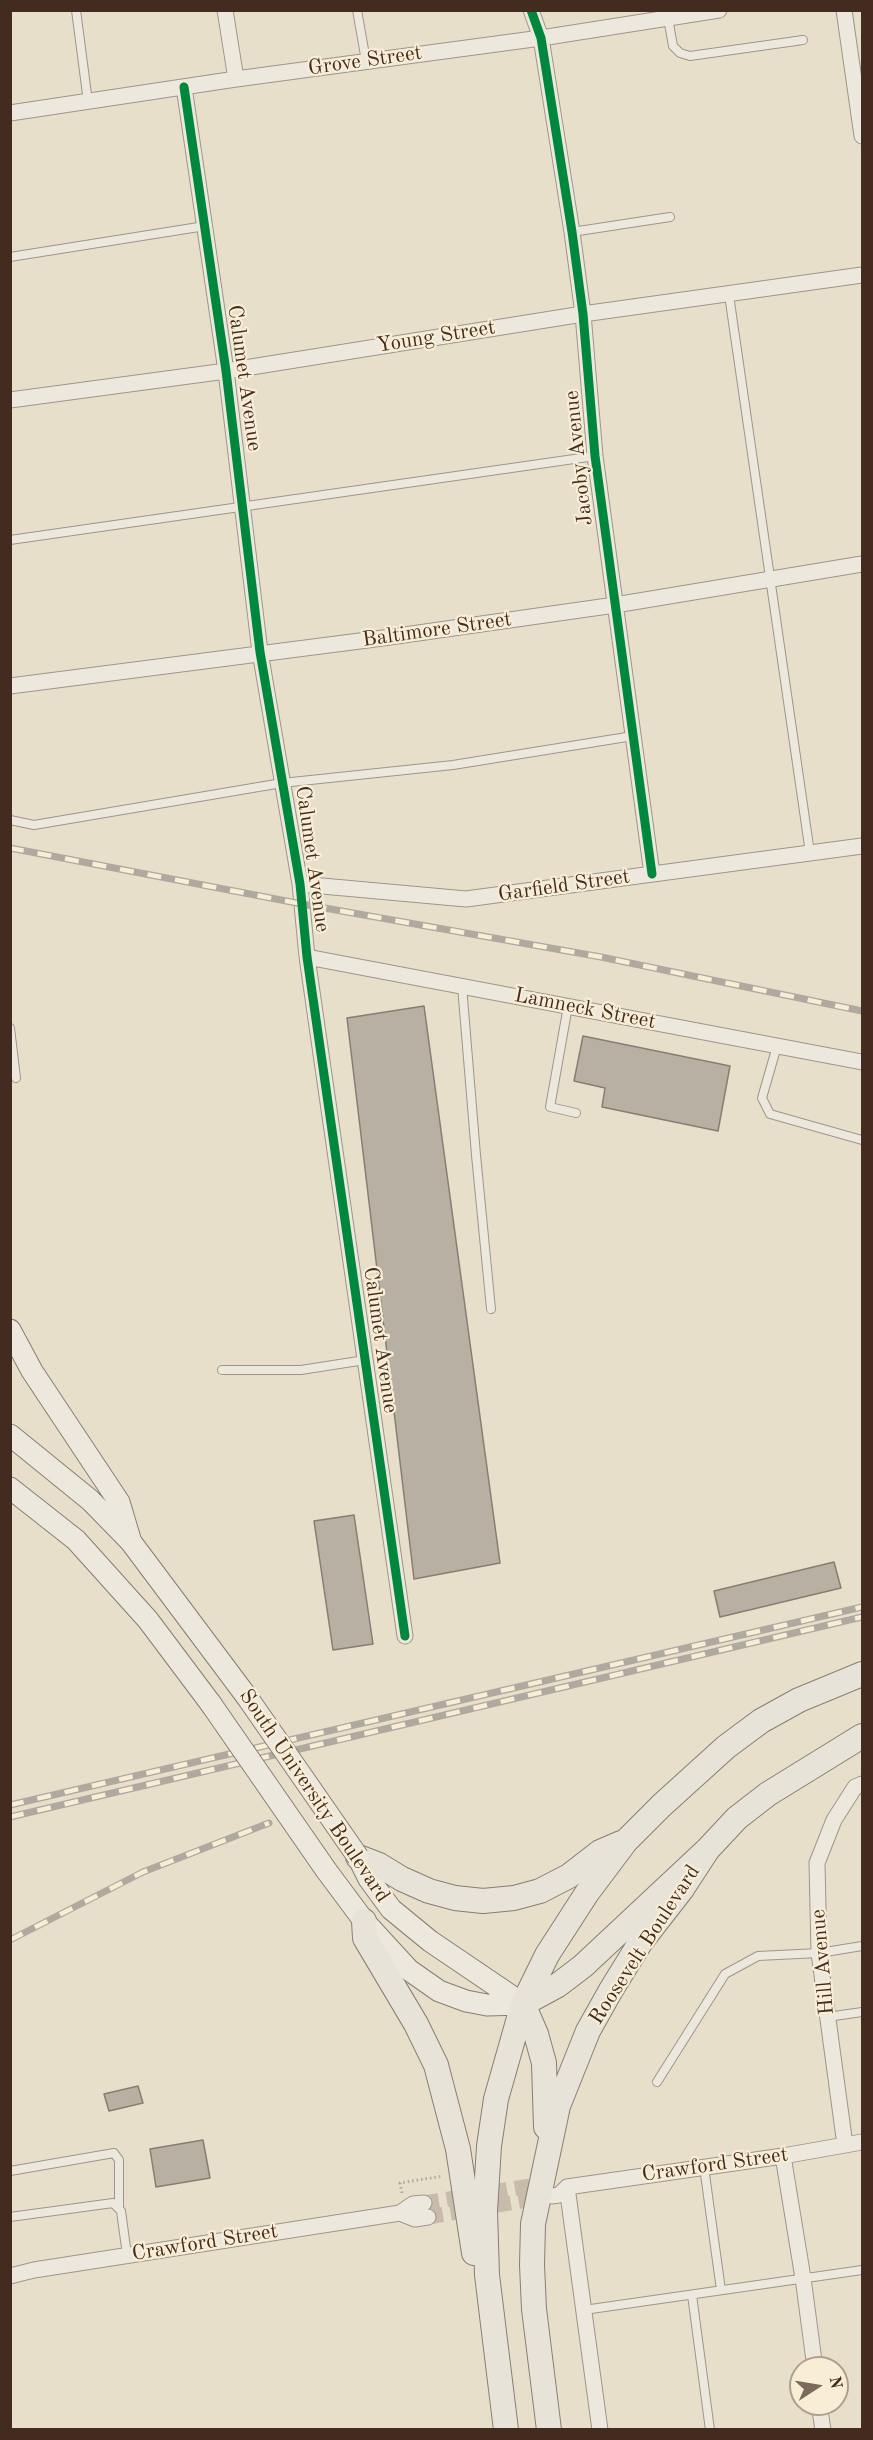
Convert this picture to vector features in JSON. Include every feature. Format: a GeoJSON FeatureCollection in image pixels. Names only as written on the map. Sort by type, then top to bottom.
{"type":"FeatureCollection","features":[{"type":"Feature","properties":{"kind":"main road"},"geometry":{"type":"LineString","coordinates":[[10,1330],[32,1371],[119,1502],[131,1542]]}},
{"type":"Feature","properties":{"kind":"main road","name":"South University Boulevard"},"geometry":{"type":"LineString","coordinates":[[10,1435],[90,1500],[131,1542],[247,1697],[392,1909],[430,1941],[523,2004]]}},
{"type":"Feature","properties":{"kind":"main road","name":"South University Boulevard"},"geometry":{"type":"LineString","coordinates":[[10,1488],[76,1540],[148,1620],[211,1704],[364,1921],[409,1970],[439,1991],[466,2001],[488,2005],[523,2004]]}},
{"type":"Feature","properties":{"kind":"main road"},"geometry":{"type":"LineString","coordinates":[[506,2430],[487,2275],[485,2211],[495,2099],[523,2004],[547,1955],[587,1893],[626,1841],[694,1774],[761,1721],[799,1700],[862,1674]]}},
{"type":"Feature","properties":{"kind":"main road"},"geometry":{"type":"LineString","coordinates":[[523,2004],[558,1985],[584,1966],[737,1818],[768,1794],[862,1737]]}},
{"type":"Feature","properties":{"kind":"main road"},"geometry":{"type":"LineString","coordinates":[[358,1857],[379,1865],[402,1879],[429,1891],[455,1898],[483,1901],[514,1898],[540,1891],[569,1876],[600,1852],[626,1841]]}},
{"type":"Feature","properties":{"kind":"main road","name":"Roosevelt Boulevard"},"geometry":{"type":"LineString","coordinates":[[549,2430],[538,2350],[532,2265],[533,2224],[558,2106],[588,2031],[640,1943],[682,1889],[708,1848]]}},
{"type":"Feature","properties":{"kind":"main road"},"geometry":{"type":"LineString","coordinates":[[364,1921],[365,1938],[416,2024],[436,2065],[458,2149],[473,2252],[487,2275]]}},
{"type":"Feature","properties":{"kind":"main road"},"geometry":{"type":"LineString","coordinates":[[523,2004],[536,2034],[544,2063],[544,2113],[549,2143]]}},
{"type":"Feature","properties":{"kind":"street"},"geometry":{"type":"LineString","coordinates":[[225,10],[236,79]]}},
{"type":"Feature","properties":{"kind":"street","name":"Jacoby Avenue"},"geometry":{"type":"LineString","coordinates":[[531,10],[541,38],[572,232],[583,314],[595,456],[652,874]]}},
{"type":"Feature","properties":{"kind":"street","name":"Grove Street"},"geometry":{"type":"LineString","coordinates":[[10,113],[236,79],[541,38],[644,16],[668,18],[719,10]]}},
{"type":"Feature","properties":{"kind":"street"},"geometry":{"type":"LineString","coordinates":[[844,10],[862,136]]}},
{"type":"Feature","properties":{"kind":"street","name":"Calumet Avenue"},"geometry":{"type":"LineString","coordinates":[[184,87],[226,371],[260,652],[300,884],[307,957],[405,1636]]}},
{"type":"Feature","properties":{"kind":"street","name":"Young Street"},"geometry":{"type":"LineString","coordinates":[[10,400],[226,371],[583,314],[862,275]]}},
{"type":"Feature","properties":{"kind":"street","name":"Baltimore Street"},"geometry":{"type":"LineString","coordinates":[[10,686],[260,652],[383,638],[615,605],[862,564]]}},
{"type":"Feature","properties":{"kind":"street","name":"Garfield Street"},"geometry":{"type":"LineString","coordinates":[[300,884],[466,899],[862,846]]}},
{"type":"Feature","properties":{"kind":"street","name":"Lamneck Street"},"geometry":{"type":"LineString","coordinates":[[307,957],[862,1062]]}},
{"type":"Feature","properties":{"kind":"street","name":"Hill Avenue"},"geometry":{"type":"LineString","coordinates":[[845,2145],[819,1953],[817,1863],[834,1820],[859,1786]]}},
{"type":"Feature","properties":{"kind":"street","name":"Crawford Street"},"geometry":{"type":"LineString","coordinates":[[552,2189],[559,2181],[567,2187],[783,2156],[862,2142]]}},
{"type":"Feature","properties":{"kind":"street"},"geometry":{"type":"LineString","coordinates":[[783,2156],[813,2356]]}},
{"type":"Feature","properties":{"kind":"street"},"geometry":{"type":"LineString","coordinates":[[567,2187],[600,2430]]}},
{"type":"Feature","properties":{"kind":"street","name":"Crawford Street"},"geometry":{"type":"LineString","coordinates":[[10,2276],[126,2255],[400,2213],[413,2204],[426,2210]]}},
{"type":"Feature","properties":{"kind":"lane"},"geometry":{"type":"LineString","coordinates":[[76,10],[88,102]]}},
{"type":"Feature","properties":{"kind":"lane"},"geometry":{"type":"LineString","coordinates":[[357,10],[366,61]]}},
{"type":"Feature","properties":{"kind":"lane"},"geometry":{"type":"LineString","coordinates":[[668,18],[673,46],[681,54],[690,56],[803,40]]}},
{"type":"Feature","properties":{"kind":"lane"},"geometry":{"type":"LineString","coordinates":[[572,232],[670,217]]}},
{"type":"Feature","properties":{"kind":"lane"},"geometry":{"type":"LineString","coordinates":[[10,256],[205,226]]}},
{"type":"Feature","properties":{"kind":"lane"},"geometry":{"type":"LineString","coordinates":[[729,295],[810,853]]}},
{"type":"Feature","properties":{"kind":"lane"},"geometry":{"type":"LineString","coordinates":[[10,540],[595,456]]}},
{"type":"Feature","properties":{"kind":"lane"},"geometry":{"type":"LineString","coordinates":[[10,820],[34,825],[282,783],[453,765],[633,736]]}},
{"type":"Feature","properties":{"kind":"lane"},"geometry":{"type":"LineString","coordinates":[[462,986],[491,1309]]}},
{"type":"Feature","properties":{"kind":"lane"},"geometry":{"type":"LineString","coordinates":[[568,1006],[550,1107],[576,1113]]}},
{"type":"Feature","properties":{"kind":"lane"},"geometry":{"type":"LineString","coordinates":[[10,1028],[16,1078]]}},
{"type":"Feature","properties":{"kind":"lane"},"geometry":{"type":"LineString","coordinates":[[777,1046],[762,1098],[770,1114],[862,1140]]}},
{"type":"Feature","properties":{"kind":"lane"},"geometry":{"type":"LineString","coordinates":[[222,1370],[301,1370],[365,1360]]}},
{"type":"Feature","properties":{"kind":"lane"},"geometry":{"type":"LineString","coordinates":[[657,2082],[724,1974],[758,1956],[819,1953],[862,1946]]}},
{"type":"Feature","properties":{"kind":"lane"},"geometry":{"type":"LineString","coordinates":[[827,2017],[862,2012]]}},
{"type":"Feature","properties":{"kind":"lane"},"geometry":{"type":"LineString","coordinates":[[10,2171],[114,2153],[119,2160],[119,2207],[126,2255]]}},
{"type":"Feature","properties":{"kind":"lane"},"geometry":{"type":"LineString","coordinates":[[704,2167],[721,2290]]}},
{"type":"Feature","properties":{"kind":"lane"},"geometry":{"type":"LineString","coordinates":[[10,2217],[110,2203],[119,2207]]}},
{"type":"Feature","properties":{"kind":"lane"},"geometry":{"type":"LineString","coordinates":[[584,2310],[862,2270]]}},
{"type":"Feature","properties":{"kind":"lane"},"geometry":{"type":"LineString","coordinates":[[692,2295],[710,2430]]}},
{"type":"Feature","properties":{"kind":"path"},"geometry":{"type":"LineString","coordinates":[[402,2194],[400,2183],[447,2175]]}},
{"type":"Feature","properties":{"kind":"building"},"geometry":{"type":"Polygon","coordinates":[[[424,1006],[500,1563],[414,1579],[347,1018],[424,1006]]]}},
{"type":"Feature","properties":{"kind":"building"},"geometry":{"type":"Polygon","coordinates":[[[583,1036],[730,1066],[718,1131],[602,1107],[605,1088],[574,1081],[583,1036]]]}},
{"type":"Feature","properties":{"kind":"building"},"geometry":{"type":"Polygon","coordinates":[[[354,1515],[373,1644],[333,1650],[314,1521],[354,1515]]]}},
{"type":"Feature","properties":{"kind":"building"},"geometry":{"type":"Polygon","coordinates":[[[834,1562],[841,1588],[720,1617],[714,1591],[834,1562]]]}},
{"type":"Feature","properties":{"kind":"building"},"geometry":{"type":"Polygon","coordinates":[[[138,2086],[143,2103],[109,2111],[104,2094],[138,2086]]]}},
{"type":"Feature","properties":{"kind":"building"},"geometry":{"type":"Polygon","coordinates":[[[203,2140],[210,2178],[156,2187],[150,2149],[203,2140]]]}},
{"type":"Feature","properties":{"kind":"tunnel"},"geometry":{"type":"LineString","coordinates":[[424,2203],[549,2183]]}},
{"type":"Feature","properties":{"kind":"tunnel"},"geometry":{"type":"LineString","coordinates":[[428,2217],[546,2197]]}},
{"type":"Feature","properties":{"kind":"railway"},"geometry":{"type":"LineString","coordinates":[[10,848],[302,904],[601,957],[862,1011]]}},
{"type":"Feature","properties":{"kind":"railway"},"geometry":{"type":"LineString","coordinates":[[10,1805],[862,1607]]}},
{"type":"Feature","properties":{"kind":"railway"},"geometry":{"type":"LineString","coordinates":[[10,1817],[862,1617]]}},
{"type":"Feature","properties":{"kind":"railway"},"geometry":{"type":"LineString","coordinates":[[10,1940],[143,1872],[269,1823]]}},
{"type":"Feature","properties":{"kind":"cycle path"},"geometry":{"type":"LineString","coordinates":[[531,10],[541,38],[572,232],[583,314],[595,456],[652,874]]}},
{"type":"Feature","properties":{"kind":"cycle path"},"geometry":{"type":"LineString","coordinates":[[184,87],[226,371],[260,652],[300,884],[307,957],[405,1636]]}}]}
